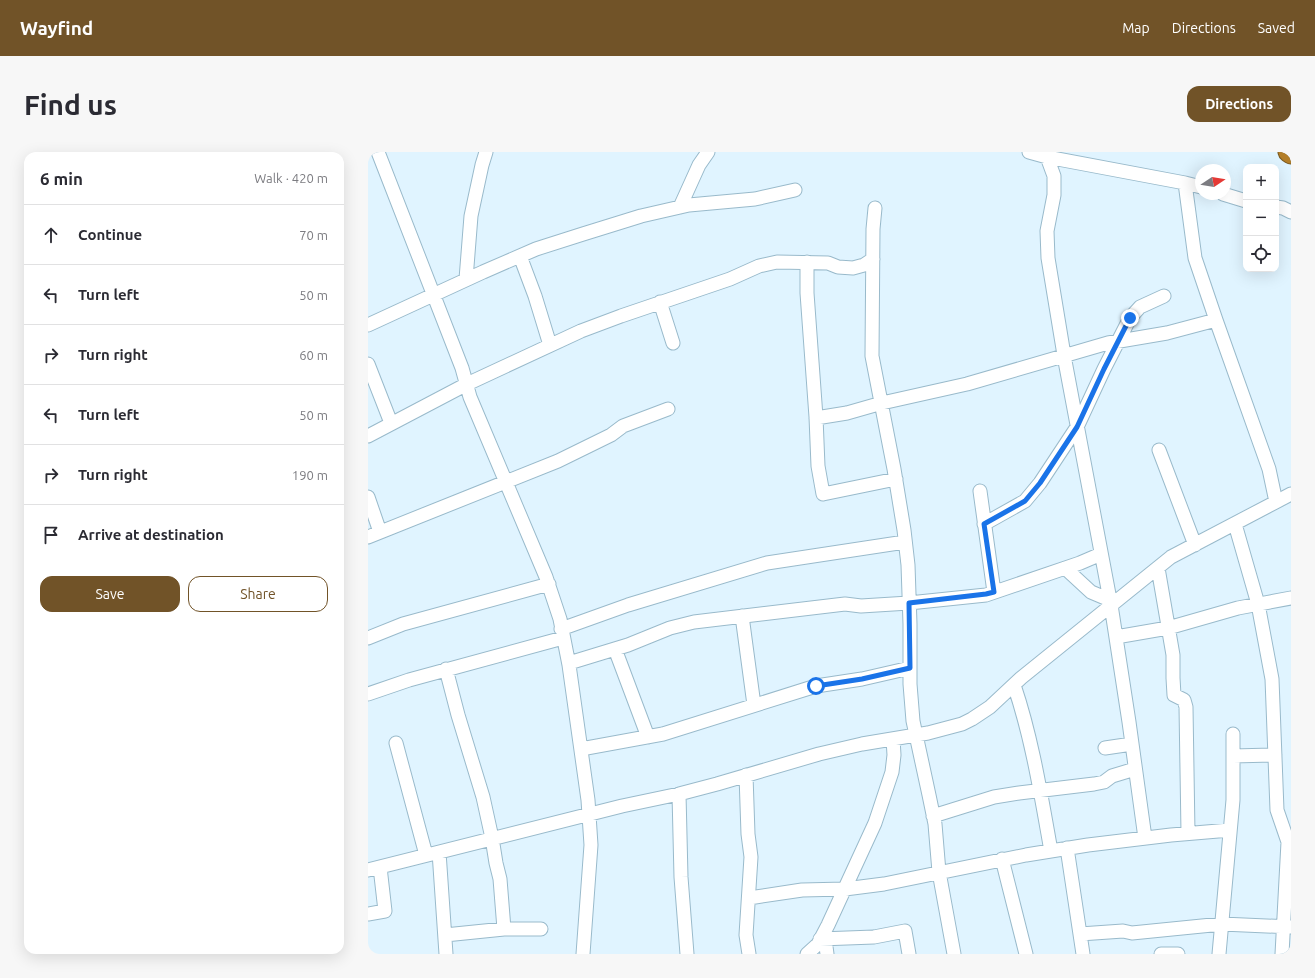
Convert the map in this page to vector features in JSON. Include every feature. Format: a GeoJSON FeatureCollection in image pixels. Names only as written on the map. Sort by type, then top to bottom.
{"type":"FeatureCollection","features":[{"type":"Feature","properties":{"kind":"street"},"geometry":{"type":"LineString","coordinates":[[378,152],[462,368],[470,397],[548,584],[562,633],[569,663],[589,814],[591,845],[583,954]]}},
{"type":"Feature","properties":{"kind":"street"},"geometry":{"type":"LineString","coordinates":[[466,280],[471,216],[486,152]]}},
{"type":"Feature","properties":{"kind":"street"},"geometry":{"type":"LineString","coordinates":[[680,207],[698,165],[708,152]]}},
{"type":"Feature","properties":{"kind":"street"},"geometry":{"type":"LineString","coordinates":[[1029,152],[1047,157],[1185,182],[1195,185]]}},
{"type":"Feature","properties":{"kind":"street"},"geometry":{"type":"LineString","coordinates":[[1047,157],[1054,176],[1054,195],[1047,231],[1048,258],[1064,357],[1116,637],[1145,838]]}},
{"type":"Feature","properties":{"kind":"street"},"geometry":{"type":"LineString","coordinates":[[1185,182],[1195,258],[1269,469],[1276,502]]}},
{"type":"Feature","properties":{"kind":"street"},"geometry":{"type":"LineString","coordinates":[[368,325],[536,249],[641,216],[680,207],[755,199],[795,190]]}},
{"type":"Feature","properties":{"kind":"street"},"geometry":{"type":"LineString","coordinates":[[1231,196],[1243,200]]}},
{"type":"Feature","properties":{"kind":"street"},"geometry":{"type":"LineString","coordinates":[[1279,207],[1291,212]]}},
{"type":"Feature","properties":{"kind":"street"},"geometry":{"type":"LineString","coordinates":[[875,208],[872,356],[896,479],[905,542],[909,603],[910,668],[913,721],[933,816],[939,872],[954,954]]}},
{"type":"Feature","properties":{"kind":"street"},"geometry":{"type":"LineString","coordinates":[[520,256],[535,296],[550,345]]}},
{"type":"Feature","properties":{"kind":"street"},"geometry":{"type":"LineString","coordinates":[[368,436],[466,384],[581,331],[660,302],[730,279],[759,266],[777,262],[807,262],[828,263],[838,267],[853,268],[864,265],[873,259]]}},
{"type":"Feature","properties":{"kind":"street"},"geometry":{"type":"LineString","coordinates":[[807,262],[807,293],[818,466],[823,494],[896,479]]}},
{"type":"Feature","properties":{"kind":"street"},"geometry":{"type":"LineString","coordinates":[[984,524],[1025,501],[1040,483],[1077,427],[1130,318],[1140,307],[1164,296]]}},
{"type":"Feature","properties":{"kind":"street"},"geometry":{"type":"LineString","coordinates":[[660,302],[673,343]]}},
{"type":"Feature","properties":{"kind":"street"},"geometry":{"type":"LineString","coordinates":[[816,418],[847,413],[882,403],[967,384],[1108,343],[1167,333],[1216,320]]}},
{"type":"Feature","properties":{"kind":"street"},"geometry":{"type":"LineString","coordinates":[[368,364],[391,423]]}},
{"type":"Feature","properties":{"kind":"street"},"geometry":{"type":"LineString","coordinates":[[368,537],[558,461],[611,435],[623,426],[668,409]]}},
{"type":"Feature","properties":{"kind":"street"},"geometry":{"type":"LineString","coordinates":[[1159,450],[1195,545]]}},
{"type":"Feature","properties":{"kind":"street"},"geometry":{"type":"LineString","coordinates":[[980,491],[994,592]]}},
{"type":"Feature","properties":{"kind":"street"},"geometry":{"type":"LineString","coordinates":[[368,914],[385,911],[374,868],[589,814],[679,794],[819,754],[862,744],[916,735],[962,724],[990,707],[1110,602],[1171,558],[1291,494]]}},
{"type":"Feature","properties":{"kind":"street"},"geometry":{"type":"LineString","coordinates":[[368,497],[380,532]]}},
{"type":"Feature","properties":{"kind":"street"},"geometry":{"type":"LineString","coordinates":[[1235,524],[1258,604],[1272,679],[1277,810],[1288,842],[1287,927],[1282,954]]}},
{"type":"Feature","properties":{"kind":"street"},"geometry":{"type":"LineString","coordinates":[[368,694],[562,633],[628,606],[767,563],[905,542]]}},
{"type":"Feature","properties":{"kind":"street"},"geometry":{"type":"LineString","coordinates":[[569,663],[615,649],[670,628],[694,622],[845,604],[861,606],[909,603],[986,594],[1065,568],[1101,554]]}},
{"type":"Feature","properties":{"kind":"street"},"geometry":{"type":"LineString","coordinates":[[1065,568],[1091,592],[1110,602]]}},
{"type":"Feature","properties":{"kind":"street"},"geometry":{"type":"LineString","coordinates":[[1158,568],[1173,655],[1174,695],[1184,700],[1186,707],[1188,833]]}},
{"type":"Feature","properties":{"kind":"street"},"geometry":{"type":"LineString","coordinates":[[368,638],[403,624],[548,584]]}},
{"type":"Feature","properties":{"kind":"street"},"geometry":{"type":"LineString","coordinates":[[1116,637],[1168,628],[1238,608],[1291,598]]}},
{"type":"Feature","properties":{"kind":"street"},"geometry":{"type":"LineString","coordinates":[[742,616],[754,705]]}},
{"type":"Feature","properties":{"kind":"street"},"geometry":{"type":"LineString","coordinates":[[615,649],[648,737]]}},
{"type":"Feature","properties":{"kind":"street"},"geometry":{"type":"LineString","coordinates":[[581,749],[648,737],[690,726],[816,686],[862,679],[910,668]]}},
{"type":"Feature","properties":{"kind":"street"},"geometry":{"type":"LineString","coordinates":[[446,669],[458,715],[484,797],[500,879],[504,929]]}},
{"type":"Feature","properties":{"kind":"street"},"geometry":{"type":"LineString","coordinates":[[1014,685],[1021,705],[1040,790],[1051,851]]}},
{"type":"Feature","properties":{"kind":"street"},"geometry":{"type":"LineString","coordinates":[[1219,954],[1233,800],[1233,734]]}},
{"type":"Feature","properties":{"kind":"street"},"geometry":{"type":"LineString","coordinates":[[807,954],[823,939],[875,822],[892,772],[894,756],[893,739]]}},
{"type":"Feature","properties":{"kind":"street"},"geometry":{"type":"LineString","coordinates":[[396,743],[426,855]]}},
{"type":"Feature","properties":{"kind":"street"},"geometry":{"type":"LineString","coordinates":[[1105,748],[1132,744]]}},
{"type":"Feature","properties":{"kind":"street"},"geometry":{"type":"LineString","coordinates":[[1233,756],[1275,755]]}},
{"type":"Feature","properties":{"kind":"street"},"geometry":{"type":"LineString","coordinates":[[933,816],[994,798],[1019,793],[1104,782],[1112,776],[1136,769]]}},
{"type":"Feature","properties":{"kind":"street"},"geometry":{"type":"LineString","coordinates":[[746,775],[748,834],[751,857],[746,935],[749,954]]}},
{"type":"Feature","properties":{"kind":"street"},"geometry":{"type":"LineString","coordinates":[[679,794],[681,877],[687,954]]}},
{"type":"Feature","properties":{"kind":"street"},"geometry":{"type":"LineString","coordinates":[[749,898],[802,890],[845,889],[884,884],[1002,859],[1067,848],[1188,833],[1230,830]]}},
{"type":"Feature","properties":{"kind":"street"},"geometry":{"type":"LineString","coordinates":[[1067,848],[1083,954]]}},
{"type":"Feature","properties":{"kind":"street"},"geometry":{"type":"LineString","coordinates":[[439,852],[446,954]]}},
{"type":"Feature","properties":{"kind":"street"},"geometry":{"type":"LineString","coordinates":[[1002,859],[1026,954]]}},
{"type":"Feature","properties":{"kind":"street"},"geometry":{"type":"LineString","coordinates":[[1080,934],[1122,931],[1132,933],[1222,924],[1287,927]]}},
{"type":"Feature","properties":{"kind":"street"},"geometry":{"type":"LineString","coordinates":[[445,935],[504,929],[541,929]]}},
{"type":"Feature","properties":{"kind":"street"},"geometry":{"type":"LineString","coordinates":[[823,939],[874,937],[905,931],[909,954]]}},
{"type":"Feature","properties":{"kind":"street"},"geometry":{"type":"LineString","coordinates":[[823,939],[827,954]]}},
{"type":"Feature","properties":{"kind":"street"},"geometry":{"type":"LineString","coordinates":[[1161,954],[1178,954]]}},
{"type":"Feature","properties":{"kind":"route"},"geometry":{"type":"LineString","coordinates":[[816,686],[862,679],[910,668],[909,603],[994,592],[984,524],[1025,501],[1040,483],[1077,427],[1130,318]]}}]}
